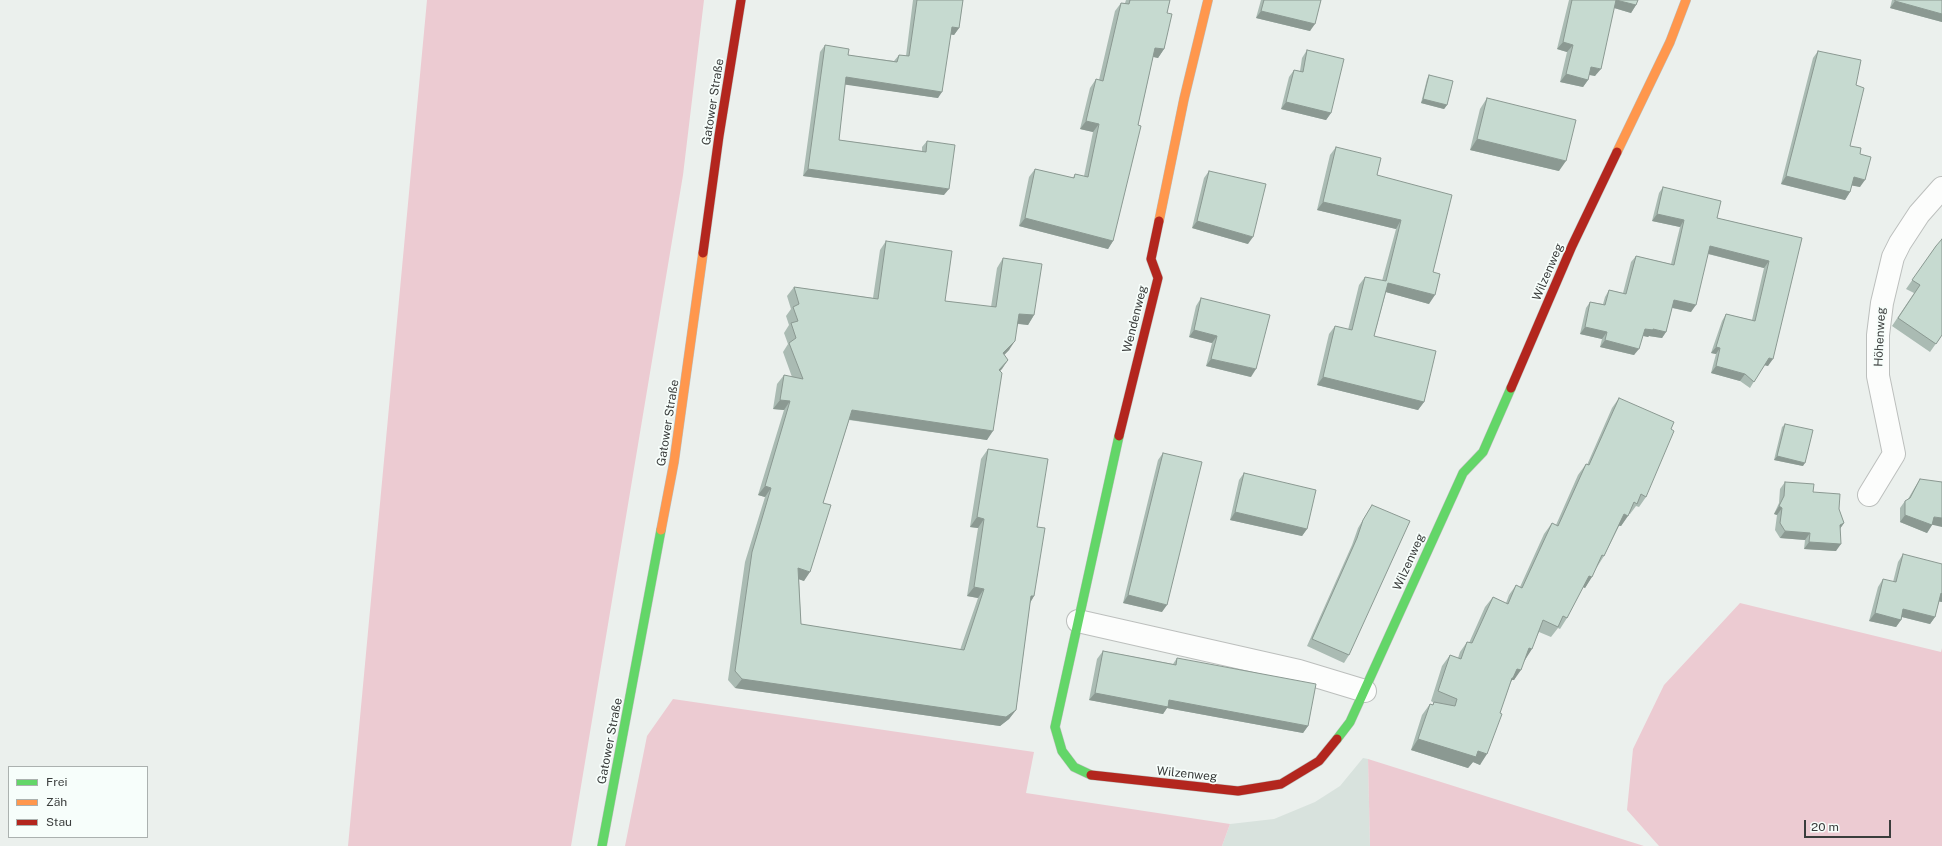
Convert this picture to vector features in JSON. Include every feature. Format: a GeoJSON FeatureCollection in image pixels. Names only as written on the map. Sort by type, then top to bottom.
{"type":"FeatureCollection","features":[{"type":"Feature","properties":{"kind":"street","name":"Gatower Straße"},"geometry":{"type":"LineString","coordinates":[[602,846],[676,454],[719,136],[741,0]]}},
{"type":"Feature","properties":{"kind":"street","name":"Wendenweg"},"geometry":{"type":"LineString","coordinates":[[1078,621],[1128,396],[1158,278],[1151,259],[1184,99],[1208,0]]}},
{"type":"Feature","properties":{"kind":"street","name":"Wilzenweg"},"geometry":{"type":"LineString","coordinates":[[1078,621],[1055,727],[1062,751],[1074,768],[1092,775],[1238,791],[1281,784],[1319,761],[1350,722],[1463,473],[1483,452],[1572,246],[1670,42],[1686,0]]}},
{"type":"Feature","properties":{"kind":"street","name":"Höhenweg"},"geometry":{"type":"LineString","coordinates":[[1869,495],[1894,454],[1878,376],[1878,335],[1882,303],[1893,257],[1900,243],[1919,214],[1942,188]]}},
{"type":"Feature","properties":{"kind":"street"},"geometry":{"type":"LineString","coordinates":[[1078,621],[1298,671],[1365,691]]}},
{"type":"Feature","properties":{"kind":"shaded area"},"geometry":{"type":"Polygon","coordinates":[[[427,0],[704,0],[683,175],[571,846],[348,846],[427,0]]]}},
{"type":"Feature","properties":{"kind":"shaded area"},"geometry":{"type":"Polygon","coordinates":[[[1740,603],[1941,652],[1942,648],[1942,846],[1659,846],[1627,810],[1633,749],[1664,685],[1740,603]]]}},
{"type":"Feature","properties":{"kind":"shaded area"},"geometry":{"type":"Polygon","coordinates":[[[673,699],[1034,752],[1026,793],[1230,824],[1222,846],[625,846],[647,736],[673,699]]]}},
{"type":"Feature","properties":{"kind":"shaded area"},"geometry":{"type":"Polygon","coordinates":[[[1363,758],[1368,759],[1370,846],[1222,846],[1230,824],[1274,819],[1315,802],[1340,786],[1363,758]]]}},
{"type":"Feature","properties":{"kind":"shaded area"},"geometry":{"type":"Polygon","coordinates":[[[1368,759],[1644,846],[1370,846],[1368,759]]]}},
{"type":"Feature","properties":{"kind":"building"},"geometry":{"type":"Polygon","coordinates":[[[917,0],[963,0],[959,28],[952,27],[942,92],[846,77],[839,140],[926,152],[927,141],[955,145],[949,189],[808,169],[825,45],[849,49],[848,55],[897,62],[899,55],[909,56],[917,0]]]}},
{"type":"Feature","properties":{"kind":"building"},"geometry":{"type":"Polygon","coordinates":[[[1130,0],[1170,0],[1167,13],[1172,14],[1164,49],[1155,48],[1138,125],[1141,126],[1113,241],[1025,218],[1035,169],[1074,178],[1075,174],[1088,177],[1099,124],[1086,121],[1096,79],[1103,81],[1121,3],[1129,4],[1130,0]]]}},
{"type":"Feature","properties":{"kind":"building"},"geometry":{"type":"Polygon","coordinates":[[[1264,0],[1321,0],[1315,24],[1261,11],[1264,0]]]}},
{"type":"Feature","properties":{"kind":"building"},"geometry":{"type":"Polygon","coordinates":[[[1572,0],[1616,0],[1601,69],[1591,67],[1588,80],[1566,74],[1573,45],[1563,42],[1572,0]]]}},
{"type":"Feature","properties":{"kind":"building"},"geometry":{"type":"Polygon","coordinates":[[[1616,0],[1638,0],[1636,5],[1616,0]]]}},
{"type":"Feature","properties":{"kind":"building"},"geometry":{"type":"Polygon","coordinates":[[[1942,0],[1942,14],[1895,1],[1942,0]]]}},
{"type":"Feature","properties":{"kind":"building"},"geometry":{"type":"Polygon","coordinates":[[[1307,50],[1344,59],[1331,113],[1286,102],[1294,70],[1303,72],[1307,50]]]}},
{"type":"Feature","properties":{"kind":"building"},"geometry":{"type":"Polygon","coordinates":[[[1818,51],[1861,60],[1856,85],[1864,88],[1850,146],[1861,148],[1860,154],[1871,157],[1865,180],[1854,177],[1850,192],[1786,176],[1818,51]]]}},
{"type":"Feature","properties":{"kind":"building"},"geometry":{"type":"Polygon","coordinates":[[[1429,75],[1453,81],[1447,105],[1423,99],[1429,75]]]}},
{"type":"Feature","properties":{"kind":"building"},"geometry":{"type":"Polygon","coordinates":[[[1487,98],[1576,120],[1566,161],[1477,139],[1487,98]]]}},
{"type":"Feature","properties":{"kind":"building"},"geometry":{"type":"Polygon","coordinates":[[[1336,147],[1381,158],[1377,175],[1452,195],[1433,272],[1440,274],[1435,295],[1388,283],[1374,336],[1436,351],[1424,402],[1323,377],[1335,326],[1352,330],[1365,277],[1386,281],[1401,220],[1323,202],[1336,147]]]}},
{"type":"Feature","properties":{"kind":"building"},"geometry":{"type":"Polygon","coordinates":[[[1209,171],[1266,184],[1253,237],[1197,221],[1209,171]]]}},
{"type":"Feature","properties":{"kind":"building"},"geometry":{"type":"Polygon","coordinates":[[[1663,187],[1721,201],[1717,218],[1802,238],[1773,359],[1769,358],[1754,382],[1745,374],[1716,366],[1720,348],[1716,347],[1726,314],[1755,321],[1769,261],[1710,246],[1696,305],[1674,300],[1666,332],[1645,329],[1639,349],[1605,340],[1607,332],[1585,327],[1590,302],[1605,305],[1609,290],[1626,294],[1636,256],[1674,265],[1684,220],[1657,214],[1663,187]]]}},
{"type":"Feature","properties":{"kind":"building"},"geometry":{"type":"Polygon","coordinates":[[[1942,239],[1942,335],[1936,344],[1898,318],[1920,285],[1912,280],[1942,239]]]}},
{"type":"Feature","properties":{"kind":"building"},"geometry":{"type":"Polygon","coordinates":[[[886,241],[952,251],[945,301],[996,307],[1003,258],[1042,264],[1034,315],[1019,314],[1015,341],[1003,353],[1008,360],[999,370],[1002,373],[993,431],[852,410],[823,503],[831,505],[810,572],[798,568],[801,624],[964,650],[984,589],[974,587],[984,519],[977,517],[988,449],[1048,459],[1037,527],[1045,528],[1034,596],[1031,596],[1016,710],[1006,717],[742,679],[735,671],[752,552],[771,488],[765,486],[790,401],[780,400],[784,375],[803,379],[789,343],[796,338],[791,323],[798,321],[793,307],[799,304],[794,287],[878,299],[886,241]]]}},
{"type":"Feature","properties":{"kind":"building"},"geometry":{"type":"Polygon","coordinates":[[[1201,298],[1270,315],[1256,369],[1211,359],[1217,336],[1194,330],[1201,298]]]}},
{"type":"Feature","properties":{"kind":"building"},"geometry":{"type":"Polygon","coordinates":[[[1619,398],[1674,422],[1671,429],[1674,431],[1646,497],[1641,494],[1637,504],[1634,502],[1628,516],[1624,514],[1604,556],[1602,555],[1592,577],[1589,576],[1567,618],[1563,616],[1558,627],[1543,620],[1532,649],[1529,648],[1521,670],[1517,669],[1512,678],[1500,713],[1502,714],[1487,754],[1478,751],[1476,757],[1418,739],[1430,704],[1433,705],[1434,702],[1455,706],[1457,699],[1438,691],[1450,655],[1461,659],[1467,642],[1472,643],[1493,597],[1508,604],[1516,585],[1522,588],[1552,523],[1558,526],[1586,464],[1589,465],[1619,398]]]}},
{"type":"Feature","properties":{"kind":"building"},"geometry":{"type":"Polygon","coordinates":[[[1785,424],[1813,430],[1805,463],[1777,456],[1785,424]]]}},
{"type":"Feature","properties":{"kind":"building"},"geometry":{"type":"Polygon","coordinates":[[[1163,453],[1202,462],[1167,605],[1128,595],[1163,453]]]}},
{"type":"Feature","properties":{"kind":"building"},"geometry":{"type":"Polygon","coordinates":[[[1244,473],[1316,490],[1307,529],[1235,512],[1244,473]]]}},
{"type":"Feature","properties":{"kind":"building"},"geometry":{"type":"Polygon","coordinates":[[[1920,479],[1942,482],[1942,518],[1934,517],[1932,525],[1905,515],[1905,501],[1910,498],[1920,479]]]}},
{"type":"Feature","properties":{"kind":"building"},"geometry":{"type":"Polygon","coordinates":[[[1785,482],[1814,484],[1813,492],[1840,494],[1839,509],[1844,523],[1840,525],[1841,544],[1809,542],[1810,533],[1785,531],[1780,523],[1782,508],[1779,506],[1784,496],[1785,482]]]}},
{"type":"Feature","properties":{"kind":"building"},"geometry":{"type":"Polygon","coordinates":[[[1372,505],[1410,521],[1349,655],[1312,639],[1357,538],[1363,520],[1372,505]]]}},
{"type":"Feature","properties":{"kind":"building"},"geometry":{"type":"Polygon","coordinates":[[[1903,554],[1942,564],[1942,594],[1941,593],[1935,617],[1903,609],[1901,620],[1875,613],[1883,579],[1896,582],[1903,554]]]}},
{"type":"Feature","properties":{"kind":"building"},"geometry":{"type":"Polygon","coordinates":[[[1103,651],[1176,665],[1177,658],[1316,684],[1308,726],[1169,700],[1168,707],[1095,693],[1103,651]]]}},
{"type":"Feature","properties":{"kind":"traffic: fast"},"geometry":{"type":"LineString","coordinates":[[1337,739],[1350,722],[1463,473],[1483,452],[1511,388]]}},
{"type":"Feature","properties":{"kind":"traffic: fast"},"geometry":{"type":"LineString","coordinates":[[1091,775],[1074,767],[1062,751],[1055,727],[1119,436]]}},
{"type":"Feature","properties":{"kind":"traffic: fast"},"geometry":{"type":"LineString","coordinates":[[602,846],[661,530]]}},
{"type":"Feature","properties":{"kind":"traffic: slow"},"geometry":{"type":"LineString","coordinates":[[1159,221],[1184,99],[1208,0]]}},
{"type":"Feature","properties":{"kind":"traffic: slow"},"geometry":{"type":"LineString","coordinates":[[1617,152],[1670,42],[1686,0]]}},
{"type":"Feature","properties":{"kind":"traffic: slow"},"geometry":{"type":"LineString","coordinates":[[661,530],[674,462],[703,253]]}},
{"type":"Feature","properties":{"kind":"traffic: jam"},"geometry":{"type":"LineString","coordinates":[[703,253],[719,136],[741,0]]}},
{"type":"Feature","properties":{"kind":"traffic: jam"},"geometry":{"type":"LineString","coordinates":[[1511,388],[1572,246],[1617,152]]}},
{"type":"Feature","properties":{"kind":"traffic: jam"},"geometry":{"type":"LineString","coordinates":[[1119,436],[1158,278],[1151,259],[1159,221]]}},
{"type":"Feature","properties":{"kind":"traffic: jam"},"geometry":{"type":"LineString","coordinates":[[1091,775],[1238,791],[1281,784],[1319,761],[1337,739]]}}]}
